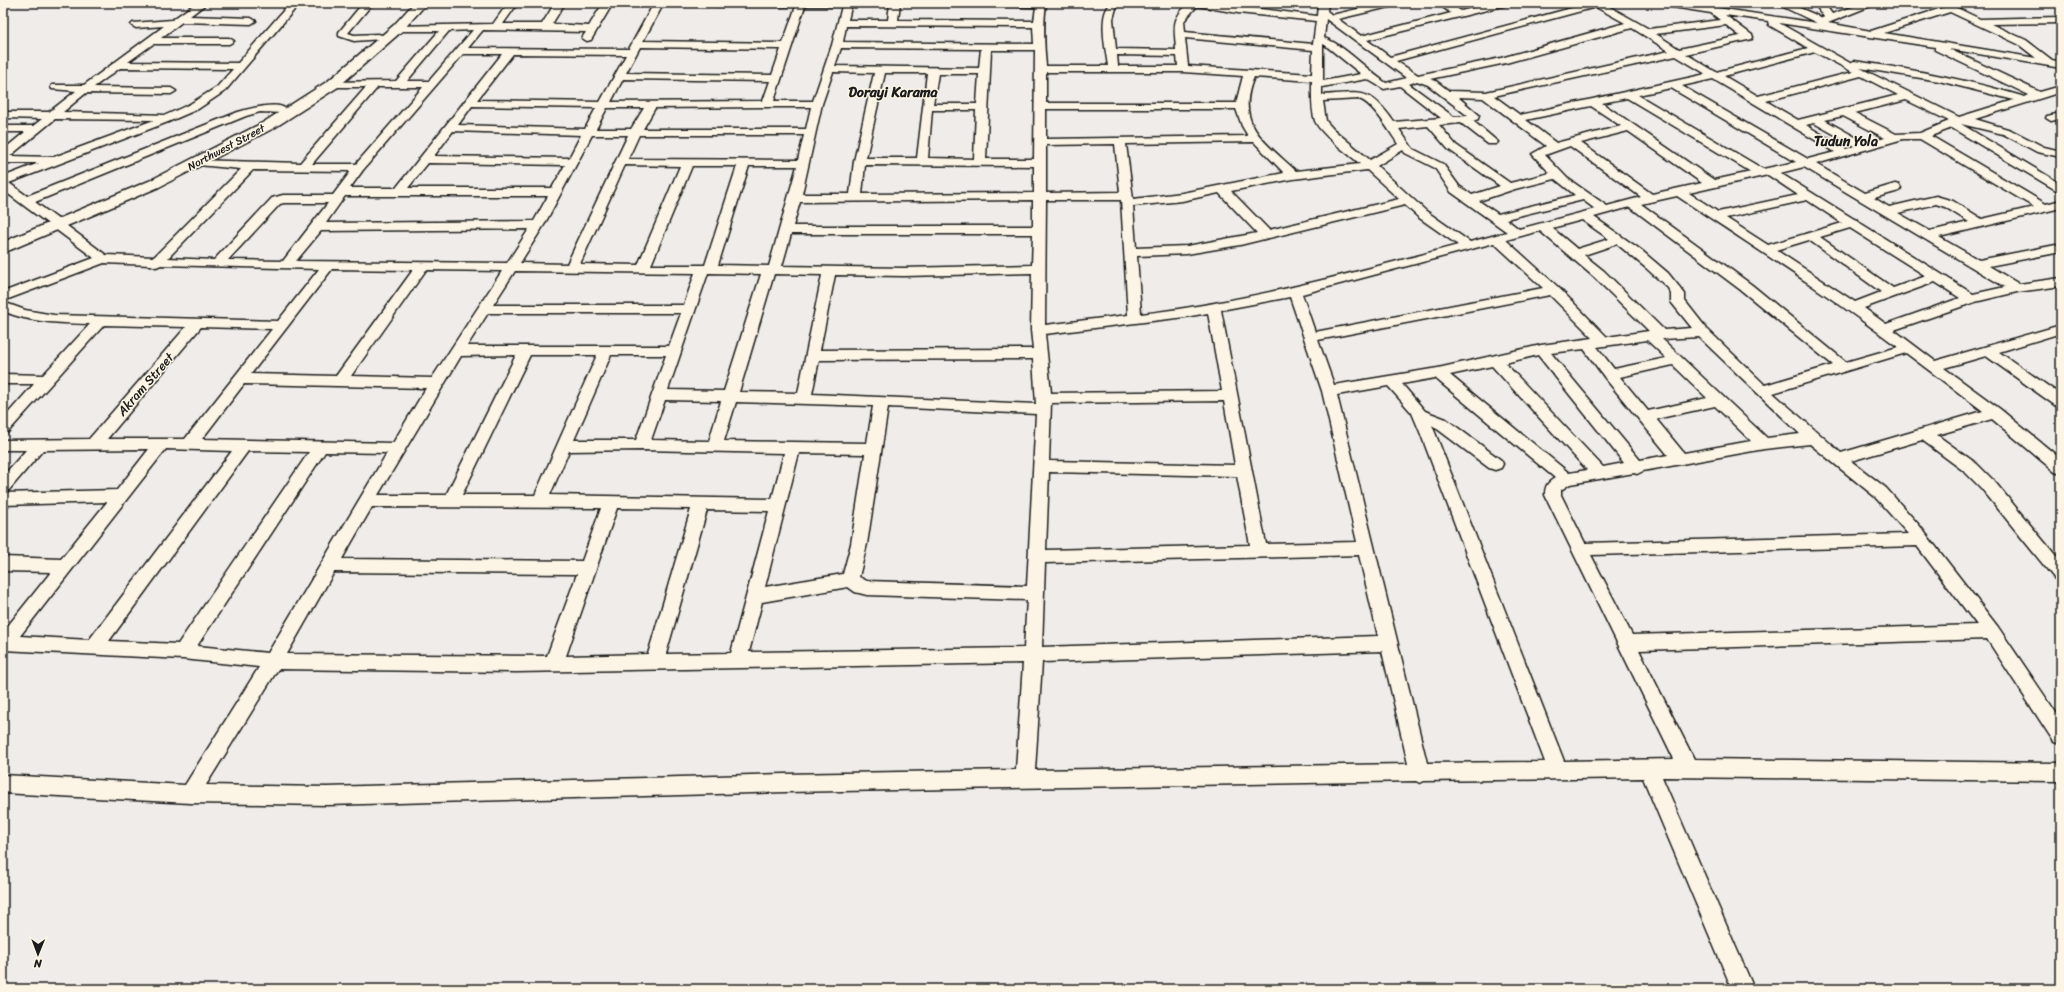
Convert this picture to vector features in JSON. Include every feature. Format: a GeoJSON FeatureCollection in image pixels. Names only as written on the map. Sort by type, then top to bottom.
{"type":"FeatureCollection","features":[{"type":"Feature","properties":{"kind":"main road","name":"Northwest Street"},"geometry":{"type":"LineString","coordinates":[[3,248],[57,224],[182,164],[282,110],[325,82],[378,37],[412,3]]}},
{"type":"Feature","properties":{"kind":"main road","name":"Northwest Street"},"geometry":{"type":"LineString","coordinates":[[3,241],[57,224],[154,184],[269,125],[333,84],[398,28],[421,3]]}},
{"type":"Feature","properties":{"kind":"street"},"geometry":{"type":"LineString","coordinates":[[3,156],[84,89],[202,3]]}},
{"type":"Feature","properties":{"kind":"street"},"geometry":{"type":"LineString","coordinates":[[3,181],[169,117],[213,95],[221,89],[295,3]]}},
{"type":"Feature","properties":{"kind":"street"},"geometry":{"type":"LineString","coordinates":[[368,3],[342,34],[353,38],[378,37]]}},
{"type":"Feature","properties":{"kind":"street"},"geometry":{"type":"LineString","coordinates":[[496,27],[513,3]]}},
{"type":"Feature","properties":{"kind":"street"},"geometry":{"type":"LineString","coordinates":[[545,27],[560,3]]}},
{"type":"Feature","properties":{"kind":"street"},"geometry":{"type":"LineString","coordinates":[[578,51],[608,3]]}},
{"type":"Feature","properties":{"kind":"street"},"geometry":{"type":"LineString","coordinates":[[190,794],[273,661],[436,383],[482,309],[538,225],[659,3]]}},
{"type":"Feature","properties":{"kind":"street"},"geometry":{"type":"LineString","coordinates":[[715,446],[795,198],[817,104],[837,46],[847,3],[716,3]]}},
{"type":"Feature","properties":{"kind":"street"},"geometry":{"type":"LineString","coordinates":[[893,24],[895,3]]}},
{"type":"Feature","properties":{"kind":"street"},"geometry":{"type":"LineString","coordinates":[[1005,3],[1040,4],[1038,24],[1041,47],[1038,330],[1043,403],[1033,656],[1025,780]]}},
{"type":"Feature","properties":{"kind":"street"},"geometry":{"type":"LineString","coordinates":[[1113,69],[1109,12],[1112,7],[1118,3]]}},
{"type":"Feature","properties":{"kind":"street"},"geometry":{"type":"LineString","coordinates":[[1182,69],[1179,35],[1180,18],[1195,3],[1238,10],[1324,13],[1395,3]]}},
{"type":"Feature","properties":{"kind":"street"},"geometry":{"type":"LineString","coordinates":[[1442,3],[1459,14]]}},
{"type":"Feature","properties":{"kind":"street"},"geometry":{"type":"LineString","coordinates":[[1359,39],[1504,3]]}},
{"type":"Feature","properties":{"kind":"street"},"geometry":{"type":"LineString","coordinates":[[1666,3],[1713,7],[1766,19],[1825,22],[1872,3]]}},
{"type":"Feature","properties":{"kind":"street"},"geometry":{"type":"LineString","coordinates":[[1780,3],[1825,22],[1871,35],[2061,65]]}},
{"type":"Feature","properties":{"kind":"street"},"geometry":{"type":"LineString","coordinates":[[1819,3],[1825,22]]}},
{"type":"Feature","properties":{"kind":"street"},"geometry":{"type":"LineString","coordinates":[[767,105],[801,4]]}},
{"type":"Feature","properties":{"kind":"street"},"geometry":{"type":"LineString","coordinates":[[1389,60],[1597,4],[1634,24],[1678,53],[1844,153]]}},
{"type":"Feature","properties":{"kind":"street"},"geometry":{"type":"LineString","coordinates":[[1447,94],[1486,95],[1748,37],[1713,7]]}},
{"type":"Feature","properties":{"kind":"street"},"geometry":{"type":"LineString","coordinates":[[1871,35],[1879,31],[1948,9],[1980,21],[2022,42],[2051,64]]}},
{"type":"Feature","properties":{"kind":"street"},"geometry":{"type":"LineString","coordinates":[[1324,13],[1409,75],[1432,83],[1474,115],[1474,117],[1464,120],[1391,126]]}},
{"type":"Feature","properties":{"kind":"street"},"geometry":{"type":"LineString","coordinates":[[1324,13],[1318,44],[1317,98],[1320,118],[1326,127],[1422,214],[1469,247]]}},
{"type":"Feature","properties":{"kind":"street"},"geometry":{"type":"LineString","coordinates":[[1766,19],[1862,73],[1958,121],[2061,189]]}},
{"type":"Feature","properties":{"kind":"street"},"geometry":{"type":"LineString","coordinates":[[1980,21],[2061,20]]}},
{"type":"Feature","properties":{"kind":"street"},"geometry":{"type":"LineString","coordinates":[[136,25],[176,21],[251,21]]}},
{"type":"Feature","properties":{"kind":"street"},"geometry":{"type":"LineString","coordinates":[[843,22],[893,24],[1038,24]]}},
{"type":"Feature","properties":{"kind":"street"},"geometry":{"type":"LineString","coordinates":[[1647,32],[1729,22]]}},
{"type":"Feature","properties":{"kind":"street"},"geometry":{"type":"LineString","coordinates":[[1179,35],[1329,44],[1384,86],[1502,61],[1634,24]]}},
{"type":"Feature","properties":{"kind":"street"},"geometry":{"type":"LineString","coordinates":[[398,28],[545,27],[592,29]]}},
{"type":"Feature","properties":{"kind":"street"},"geometry":{"type":"LineString","coordinates":[[398,84],[446,28]]}},
{"type":"Feature","properties":{"kind":"street"},"geometry":{"type":"LineString","coordinates":[[286,265],[317,227],[359,168],[480,28]]}},
{"type":"Feature","properties":{"kind":"street"},"geometry":{"type":"LineString","coordinates":[[148,41],[229,41]]}},
{"type":"Feature","properties":{"kind":"street"},"geometry":{"type":"LineString","coordinates":[[1933,44],[1950,55],[2038,96]]}},
{"type":"Feature","properties":{"kind":"street"},"geometry":{"type":"LineString","coordinates":[[460,51],[578,51],[634,48],[787,46]]}},
{"type":"Feature","properties":{"kind":"street"},"geometry":{"type":"LineString","coordinates":[[837,46],[1041,47]]}},
{"type":"Feature","properties":{"kind":"street"},"geometry":{"type":"LineString","coordinates":[[980,162],[986,47]]}},
{"type":"Feature","properties":{"kind":"street"},"geometry":{"type":"LineString","coordinates":[[1518,119],[1630,95],[1817,49]]}},
{"type":"Feature","properties":{"kind":"street"},"geometry":{"type":"LineString","coordinates":[[400,191],[510,51]]}},
{"type":"Feature","properties":{"kind":"street"},"geometry":{"type":"LineString","coordinates":[[1112,52],[1181,53]]}},
{"type":"Feature","properties":{"kind":"street"},"geometry":{"type":"LineString","coordinates":[[1842,62],[1924,74],[1985,88],[2024,100]]}},
{"type":"Feature","properties":{"kind":"street"},"geometry":{"type":"LineString","coordinates":[[116,65],[241,66]]}},
{"type":"Feature","properties":{"kind":"street"},"geometry":{"type":"LineString","coordinates":[[829,69],[984,71]]}},
{"type":"Feature","properties":{"kind":"street"},"geometry":{"type":"LineString","coordinates":[[1041,69],[1182,69],[1250,73],[1318,81],[1369,76]]}},
{"type":"Feature","properties":{"kind":"street"},"geometry":{"type":"LineString","coordinates":[[856,197],[860,161],[880,70]]}},
{"type":"Feature","properties":{"kind":"street"},"geometry":{"type":"LineString","coordinates":[[922,162],[927,107],[933,70]]}},
{"type":"Feature","properties":{"kind":"street"},"geometry":{"type":"LineString","coordinates":[[1250,73],[1241,98],[1241,106],[1246,124],[1257,139],[1293,175]]}},
{"type":"Feature","properties":{"kind":"street"},"geometry":{"type":"LineString","coordinates":[[1756,100],[1862,73]]}},
{"type":"Feature","properties":{"kind":"street"},"geometry":{"type":"LineString","coordinates":[[619,76],[776,78]]}},
{"type":"Feature","properties":{"kind":"street"},"geometry":{"type":"LineString","coordinates":[[1402,83],[1452,121]]}},
{"type":"Feature","properties":{"kind":"street"},"geometry":{"type":"LineString","coordinates":[[333,84],[432,84]]}},
{"type":"Feature","properties":{"kind":"street"},"geometry":{"type":"LineString","coordinates":[[1672,84],[2017,288]]}},
{"type":"Feature","properties":{"kind":"street"},"geometry":{"type":"LineString","coordinates":[[303,167],[374,85]]}},
{"type":"Feature","properties":{"kind":"street"},"geometry":{"type":"LineString","coordinates":[[56,87],[171,91]]}},
{"type":"Feature","properties":{"kind":"street"},"geometry":{"type":"LineString","coordinates":[[1038,330],[1185,313],[1295,292],[1650,198],[1807,163],[1903,136],[1922,136],[1958,121],[2004,108],[2024,100],[2061,89]]}},
{"type":"Feature","properties":{"kind":"street"},"geometry":{"type":"LineString","coordinates":[[1486,95],[1554,146]]}},
{"type":"Feature","properties":{"kind":"street"},"geometry":{"type":"LineString","coordinates":[[1630,95],[1810,196],[1971,299]]}},
{"type":"Feature","properties":{"kind":"street"},"geometry":{"type":"LineString","coordinates":[[1797,124],[1908,96]]}},
{"type":"Feature","properties":{"kind":"street"},"geometry":{"type":"LineString","coordinates":[[1317,98],[1364,97],[1374,105],[1409,151],[1439,166],[1450,184],[1518,234]]}},
{"type":"Feature","properties":{"kind":"street"},"geometry":{"type":"LineString","coordinates":[[469,103],[603,105],[817,104]]}},
{"type":"Feature","properties":{"kind":"street"},"geometry":{"type":"LineString","coordinates":[[1594,103],[1628,128],[1712,184]]}},
{"type":"Feature","properties":{"kind":"street"},"geometry":{"type":"LineString","coordinates":[[572,268],[636,132],[651,105]]}},
{"type":"Feature","properties":{"kind":"street"},"geometry":{"type":"LineString","coordinates":[[1040,106],[1241,106]]}},
{"type":"Feature","properties":{"kind":"street"},"geometry":{"type":"LineString","coordinates":[[927,107],[982,107]]}},
{"type":"Feature","properties":{"kind":"street"},"geometry":{"type":"LineString","coordinates":[[26,201],[242,114],[260,109],[282,110]]}},
{"type":"Feature","properties":{"kind":"street"},"geometry":{"type":"LineString","coordinates":[[1845,112],[1896,139]]}},
{"type":"Feature","properties":{"kind":"street"},"geometry":{"type":"LineString","coordinates":[[6,115],[169,117]]}},
{"type":"Feature","properties":{"kind":"street"},"geometry":{"type":"LineString","coordinates":[[1815,119],[1866,147]]}},
{"type":"Feature","properties":{"kind":"street"},"geometry":{"type":"LineString","coordinates":[[1464,120],[1492,142]]}},
{"type":"Feature","properties":{"kind":"street"},"geometry":{"type":"LineString","coordinates":[[1958,121],[2007,132],[2041,150],[2061,154]]}},
{"type":"Feature","properties":{"kind":"street"},"geometry":{"type":"LineString","coordinates":[[1431,123],[1452,147],[1509,187]]}},
{"type":"Feature","properties":{"kind":"street"},"geometry":{"type":"LineString","coordinates":[[448,128],[588,132],[810,132]]}},
{"type":"Feature","properties":{"kind":"street"},"geometry":{"type":"LineString","coordinates":[[1605,210],[1558,175],[1538,154],[1554,146],[1573,143],[1628,128]]}},
{"type":"Feature","properties":{"kind":"street"},"geometry":{"type":"LineString","coordinates":[[3,129],[35,129]]}},
{"type":"Feature","properties":{"kind":"street"},"geometry":{"type":"LineString","coordinates":[[1922,136],[1955,154],[2044,208]]}},
{"type":"Feature","properties":{"kind":"street"},"geometry":{"type":"LineString","coordinates":[[1040,142],[1257,139]]}},
{"type":"Feature","properties":{"kind":"street"},"geometry":{"type":"LineString","coordinates":[[1120,141],[1127,200],[1135,319]]}},
{"type":"Feature","properties":{"kind":"street"},"geometry":{"type":"LineString","coordinates":[[3,142],[20,142]]}},
{"type":"Feature","properties":{"kind":"street"},"geometry":{"type":"LineString","coordinates":[[1573,143],[1650,198]]}},
{"type":"Feature","properties":{"kind":"street"},"geometry":{"type":"LineString","coordinates":[[795,198],[1040,197],[1127,200],[1182,197],[1293,175],[1370,166],[1388,152],[1404,145]]}},
{"type":"Feature","properties":{"kind":"street"},"geometry":{"type":"LineString","coordinates":[[3,160],[62,158]]}},
{"type":"Feature","properties":{"kind":"street"},"geometry":{"type":"LineString","coordinates":[[426,159],[572,162]]}},
{"type":"Feature","properties":{"kind":"street"},"geometry":{"type":"LineString","coordinates":[[860,161],[1040,163]]}},
{"type":"Feature","properties":{"kind":"street"},"geometry":{"type":"LineString","coordinates":[[198,162],[250,166],[359,168]]}},
{"type":"Feature","properties":{"kind":"street"},"geometry":{"type":"LineString","coordinates":[[622,162],[802,163]]}},
{"type":"Feature","properties":{"kind":"street"},"geometry":{"type":"LineString","coordinates":[[643,269],[687,163]]}},
{"type":"Feature","properties":{"kind":"street"},"geometry":{"type":"LineString","coordinates":[[642,445],[690,309],[707,269],[744,163]]}},
{"type":"Feature","properties":{"kind":"street"},"geometry":{"type":"LineString","coordinates":[[156,263],[250,166]]}},
{"type":"Feature","properties":{"kind":"street"},"geometry":{"type":"LineString","coordinates":[[1470,200],[1509,187],[1558,175]]}},
{"type":"Feature","properties":{"kind":"street"},"geometry":{"type":"LineString","coordinates":[[3,184],[103,259]]}},
{"type":"Feature","properties":{"kind":"street"},"geometry":{"type":"LineString","coordinates":[[1865,197],[1895,188]]}},
{"type":"Feature","properties":{"kind":"street"},"geometry":{"type":"LineString","coordinates":[[1222,189],[1266,235]]}},
{"type":"Feature","properties":{"kind":"street"},"geometry":{"type":"LineString","coordinates":[[217,264],[276,201],[283,199],[400,191],[555,192]]}},
{"type":"Feature","properties":{"kind":"street"},"geometry":{"type":"LineString","coordinates":[[1679,192],[1854,307],[1882,330],[1934,366],[1995,413],[2061,468]]}},
{"type":"Feature","properties":{"kind":"street"},"geometry":{"type":"LineString","coordinates":[[1496,218],[1585,196]]}},
{"type":"Feature","properties":{"kind":"street"},"geometry":{"type":"LineString","coordinates":[[1716,216],[1810,196]]}},
{"type":"Feature","properties":{"kind":"street"},"geometry":{"type":"LineString","coordinates":[[1889,211],[1936,200],[1949,204],[1982,224]]}},
{"type":"Feature","properties":{"kind":"street"},"geometry":{"type":"LineString","coordinates":[[1130,252],[1186,250],[1266,235],[1408,201]]}},
{"type":"Feature","properties":{"kind":"street"},"geometry":{"type":"LineString","coordinates":[[1632,203],[1747,288],[1844,367]]}},
{"type":"Feature","properties":{"kind":"street"},"geometry":{"type":"LineString","coordinates":[[1930,236],[2061,204]]}},
{"type":"Feature","properties":{"kind":"street"},"geometry":{"type":"LineString","coordinates":[[1585,216],[1649,263],[1673,285],[1678,294],[1676,297],[1678,302],[1702,332],[1762,391],[1813,438],[1880,492],[1922,540],[1992,632],[2061,736]]}},
{"type":"Feature","properties":{"kind":"street"},"geometry":{"type":"LineString","coordinates":[[1766,249],[1854,223]]}},
{"type":"Feature","properties":{"kind":"street"},"geometry":{"type":"LineString","coordinates":[[317,227],[538,225]]}},
{"type":"Feature","properties":{"kind":"street"},"geometry":{"type":"LineString","coordinates":[[1543,227],[1599,274],[1656,335],[1677,360],[1764,444]]}},
{"type":"Feature","properties":{"kind":"street"},"geometry":{"type":"LineString","coordinates":[[785,230],[1039,230]]}},
{"type":"Feature","properties":{"kind":"street"},"geometry":{"type":"LineString","coordinates":[[1811,236],[1892,294]]}},
{"type":"Feature","properties":{"kind":"street"},"geometry":{"type":"LineString","coordinates":[[1497,239],[1553,290],[1603,341]]}},
{"type":"Feature","properties":{"kind":"street"},"geometry":{"type":"LineString","coordinates":[[1575,254],[1618,240]]}},
{"type":"Feature","properties":{"kind":"street"},"geometry":{"type":"LineString","coordinates":[[1977,264],[2061,248]]}},
{"type":"Feature","properties":{"kind":"street"},"geometry":{"type":"LineString","coordinates":[[3,297],[103,259],[156,263],[509,268],[904,272],[1039,269]]}},
{"type":"Feature","properties":{"kind":"street"},"geometry":{"type":"LineString","coordinates":[[190,445],[328,266]]}},
{"type":"Feature","properties":{"kind":"street"},"geometry":{"type":"LineString","coordinates":[[340,381],[422,266]]}},
{"type":"Feature","properties":{"kind":"street"},"geometry":{"type":"LineString","coordinates":[[804,398],[829,271]]}},
{"type":"Feature","properties":{"kind":"street"},"geometry":{"type":"LineString","coordinates":[[1854,307],[1935,277]]}},
{"type":"Feature","properties":{"kind":"street"},"geometry":{"type":"LineString","coordinates":[[1882,330],[1971,299],[2017,288],[2061,282]]}},
{"type":"Feature","properties":{"kind":"street"},"geometry":{"type":"LineString","coordinates":[[1310,337],[1553,290]]}},
{"type":"Feature","properties":{"kind":"street"},"geometry":{"type":"LineString","coordinates":[[1295,292],[1329,390],[1420,774]]}},
{"type":"Feature","properties":{"kind":"street"},"geometry":{"type":"LineString","coordinates":[[3,306],[22,314],[41,317],[282,325]]}},
{"type":"Feature","properties":{"kind":"street"},"geometry":{"type":"LineString","coordinates":[[1214,308],[1259,551]]}},
{"type":"Feature","properties":{"kind":"street"},"geometry":{"type":"LineString","coordinates":[[482,309],[690,309]]}},
{"type":"Feature","properties":{"kind":"street"},"geometry":{"type":"LineString","coordinates":[[3,428],[102,320]]}},
{"type":"Feature","properties":{"kind":"street","name":"Akram Street"},"geometry":{"type":"LineString","coordinates":[[93,445],[197,323]]}},
{"type":"Feature","properties":{"kind":"street"},"geometry":{"type":"LineString","coordinates":[[1934,366],[2061,329]]}},
{"type":"Feature","properties":{"kind":"street"},"geometry":{"type":"LineString","coordinates":[[1329,390],[1438,373],[1541,350],[1656,335],[1702,332]]}},
{"type":"Feature","properties":{"kind":"street"},"geometry":{"type":"LineString","coordinates":[[1588,343],[1610,375],[1681,460]]}},
{"type":"Feature","properties":{"kind":"street"},"geometry":{"type":"LineString","coordinates":[[1762,391],[1909,348]]}},
{"type":"Feature","properties":{"kind":"street"},"geometry":{"type":"LineString","coordinates":[[540,501],[606,350]]}},
{"type":"Feature","properties":{"kind":"street"},"geometry":{"type":"LineString","coordinates":[[456,351],[676,350]]}},
{"type":"Feature","properties":{"kind":"street"},"geometry":{"type":"LineString","coordinates":[[1541,350],[1637,468]]}},
{"type":"Feature","properties":{"kind":"street"},"geometry":{"type":"LineString","coordinates":[[451,501],[525,351]]}},
{"type":"Feature","properties":{"kind":"street"},"geometry":{"type":"LineString","coordinates":[[1989,351],[2055,391],[2061,402]]}},
{"type":"Feature","properties":{"kind":"street"},"geometry":{"type":"LineString","coordinates":[[813,355],[1040,354]]}},
{"type":"Feature","properties":{"kind":"street"},"geometry":{"type":"LineString","coordinates":[[1495,360],[1599,473]]}},
{"type":"Feature","properties":{"kind":"street"},"geometry":{"type":"LineString","coordinates":[[1610,375],[1677,360]]}},
{"type":"Feature","properties":{"kind":"street"},"geometry":{"type":"LineString","coordinates":[[1438,373],[1566,479]]}},
{"type":"Feature","properties":{"kind":"street"},"geometry":{"type":"LineString","coordinates":[[3,379],[47,380]]}},
{"type":"Feature","properties":{"kind":"street"},"geometry":{"type":"LineString","coordinates":[[240,379],[436,383]]}},
{"type":"Feature","properties":{"kind":"street"},"geometry":{"type":"LineString","coordinates":[[1392,380],[1419,414],[1441,462],[1558,771]]}},
{"type":"Feature","properties":{"kind":"street"},"geometry":{"type":"LineString","coordinates":[[660,395],[804,398],[881,402],[1043,403],[1230,396]]}},
{"type":"Feature","properties":{"kind":"street"},"geometry":{"type":"LineString","coordinates":[[1644,417],[1719,400]]}},
{"type":"Feature","properties":{"kind":"street"},"geometry":{"type":"LineString","coordinates":[[850,580],[859,544],[881,402]]}},
{"type":"Feature","properties":{"kind":"street"},"geometry":{"type":"LineString","coordinates":[[1838,459],[1995,413]]}},
{"type":"Feature","properties":{"kind":"street"},"geometry":{"type":"LineString","coordinates":[[1419,414],[1441,423],[1495,464]]}},
{"type":"Feature","properties":{"kind":"street"},"geometry":{"type":"LineString","coordinates":[[1924,433],[1971,468],[1988,485],[2061,574]]}},
{"type":"Feature","properties":{"kind":"street"},"geometry":{"type":"LineString","coordinates":[[1688,768],[1553,495],[1553,487],[1566,479],[1637,468],[1764,444],[1813,438]]}},
{"type":"Feature","properties":{"kind":"street"},"geometry":{"type":"LineString","coordinates":[[4,643],[162,444]]}},
{"type":"Feature","properties":{"kind":"street"},"geometry":{"type":"LineString","coordinates":[[3,445],[162,444],[398,448]]}},
{"type":"Feature","properties":{"kind":"street"},"geometry":{"type":"LineString","coordinates":[[3,486],[39,445]]}},
{"type":"Feature","properties":{"kind":"street"},"geometry":{"type":"LineString","coordinates":[[94,647],[244,445]]}},
{"type":"Feature","properties":{"kind":"street"},"geometry":{"type":"LineString","coordinates":[[564,446],[642,445],[874,449]]}},
{"type":"Feature","properties":{"kind":"street"},"geometry":{"type":"LineString","coordinates":[[183,652],[320,447]]}},
{"type":"Feature","properties":{"kind":"street"},"geometry":{"type":"LineString","coordinates":[[738,660],[793,448]]}},
{"type":"Feature","properties":{"kind":"street"},"geometry":{"type":"LineString","coordinates":[[1041,466],[1244,471]]}},
{"type":"Feature","properties":{"kind":"street"},"geometry":{"type":"LineString","coordinates":[[3,499],[121,496]]}},
{"type":"Feature","properties":{"kind":"street"},"geometry":{"type":"LineString","coordinates":[[367,501],[540,501],[778,505]]}},
{"type":"Feature","properties":{"kind":"street"},"geometry":{"type":"LineString","coordinates":[[554,663],[611,502]]}},
{"type":"Feature","properties":{"kind":"street"},"geometry":{"type":"LineString","coordinates":[[655,661],[701,504]]}},
{"type":"Feature","properties":{"kind":"street"},"geometry":{"type":"LineString","coordinates":[[1581,549],[1922,540]]}},
{"type":"Feature","properties":{"kind":"street"},"geometry":{"type":"LineString","coordinates":[[1037,557],[1366,548]]}},
{"type":"Feature","properties":{"kind":"street"},"geometry":{"type":"LineString","coordinates":[[3,564],[66,566]]}},
{"type":"Feature","properties":{"kind":"street"},"geometry":{"type":"LineString","coordinates":[[330,565],[588,568]]}},
{"type":"Feature","properties":{"kind":"street"},"geometry":{"type":"LineString","coordinates":[[755,596],[850,580],[861,587],[867,588],[1036,592]]}},
{"type":"Feature","properties":{"kind":"street"},"geometry":{"type":"LineString","coordinates":[[1626,643],[1992,632]]}},
{"type":"Feature","properties":{"kind":"street"},"geometry":{"type":"LineString","coordinates":[[4,643],[183,652],[273,661],[400,664],[1033,656],[1389,643]]}},
{"type":"Feature","properties":{"kind":"street"},"geometry":{"type":"LineString","coordinates":[[3,784],[190,794],[327,796],[784,783],[1420,774],[1688,768],[2061,772]]}},
{"type":"Feature","properties":{"kind":"street"},"geometry":{"type":"LineString","coordinates":[[1649,769],[1743,989]]}},
{"type":"Feature","properties":{"kind":"district","name":"Dorayi Karama"},"geometry":{"type":"Point","coordinates":[893,92]}},
{"type":"Feature","properties":{"kind":"district","name":"Tudun Yola"},"geometry":{"type":"Point","coordinates":[1846,141]}}]}
